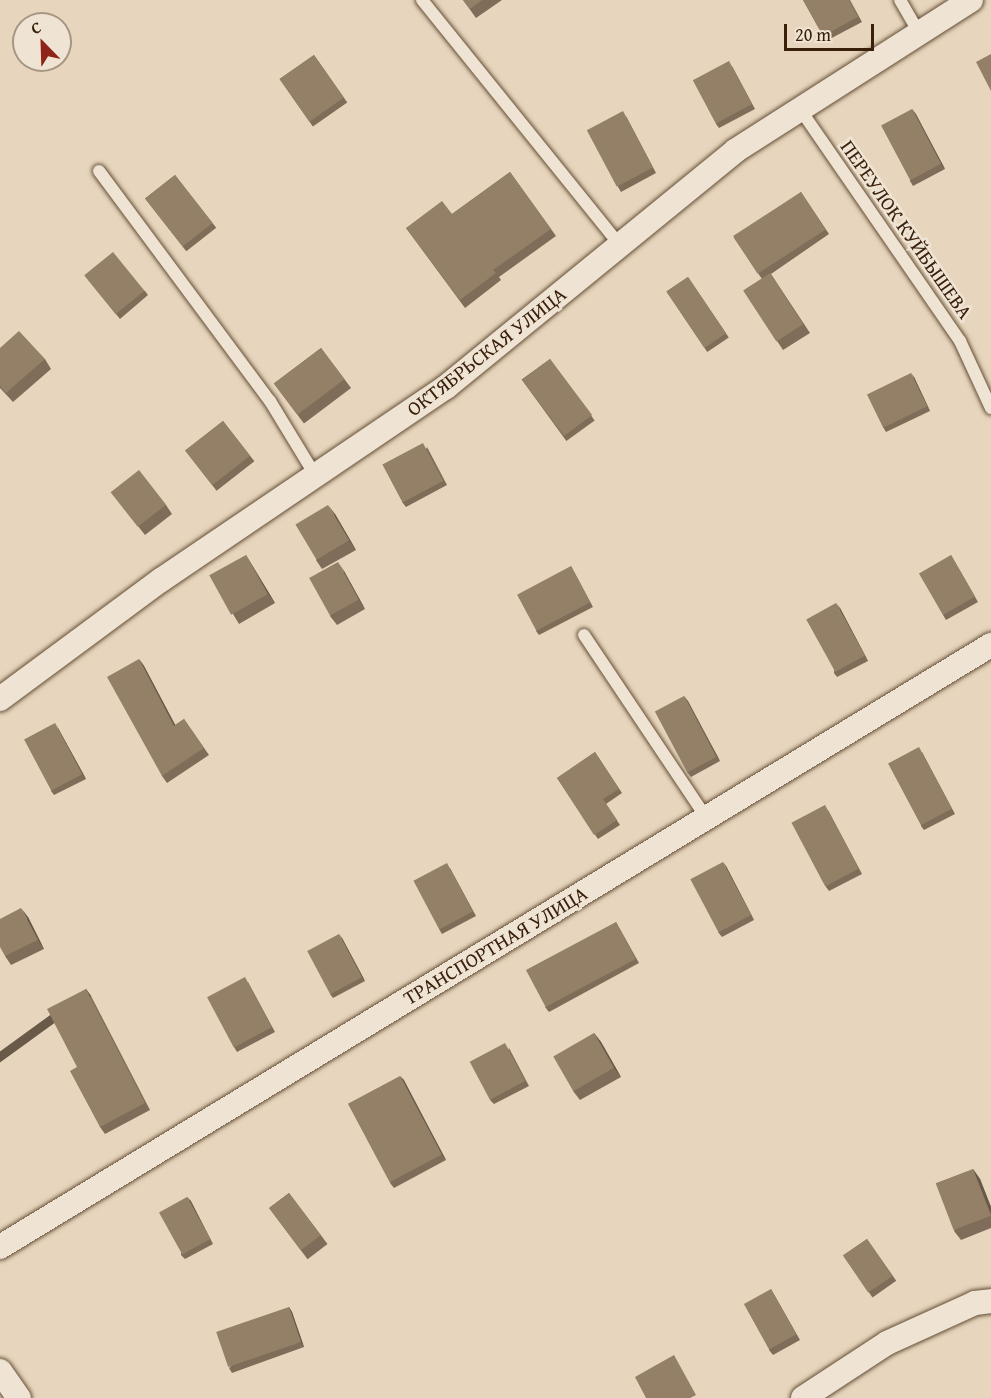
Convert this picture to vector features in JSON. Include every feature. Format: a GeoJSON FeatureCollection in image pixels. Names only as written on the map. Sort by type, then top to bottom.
{"type":"FeatureCollection","features":[{"type":"Feature","properties":{"kind":"street","name":"ОКТЯБРЬСКАЯ УЛИЦА"},"geometry":{"type":"LineString","coordinates":[[0,699],[161,580],[446,387],[735,151],[971,0]]}},
{"type":"Feature","properties":{"kind":"street","name":"ТРАНСПОРТНАЯ УЛИЦА"},"geometry":{"type":"LineString","coordinates":[[0,1247],[991,645]]}},
{"type":"Feature","properties":{"kind":"street"},"geometry":{"type":"LineString","coordinates":[[803,1398],[887,1343],[975,1303],[991,1301]]}},
{"type":"Feature","properties":{"kind":"street"},"geometry":{"type":"LineString","coordinates":[[0,1371],[19,1398]]}},
{"type":"Feature","properties":{"kind":"lane"},"geometry":{"type":"LineString","coordinates":[[422,0],[620,245]]}},
{"type":"Feature","properties":{"kind":"lane"},"geometry":{"type":"LineString","coordinates":[[900,0],[919,33]]}},
{"type":"Feature","properties":{"kind":"lane","name":"ПЕРЕУЛОК КУЙБЫШЕВА"},"geometry":{"type":"LineString","coordinates":[[800,109],[960,341],[991,408]]}},
{"type":"Feature","properties":{"kind":"lane"},"geometry":{"type":"LineString","coordinates":[[99,171],[270,401],[315,476]]}},
{"type":"Feature","properties":{"kind":"lane"},"geometry":{"type":"LineString","coordinates":[[584,635],[706,818]]}},
{"type":"Feature","properties":{"kind":"building"},"geometry":{"type":"Polygon","coordinates":[[[463,0],[482,0],[470,9],[463,0]]]}},
{"type":"Feature","properties":{"kind":"building"},"geometry":{"type":"Polygon","coordinates":[[[803,0],[849,0],[858,17],[823,36],[803,0]]]}},
{"type":"Feature","properties":{"kind":"building"},"geometry":{"type":"Polygon","coordinates":[[[991,54],[991,91],[976,62],[991,54]]]}},
{"type":"Feature","properties":{"kind":"building"},"geometry":{"type":"Polygon","coordinates":[[[314,55],[344,98],[309,122],[280,79],[314,55]]]}},
{"type":"Feature","properties":{"kind":"building"},"geometry":{"type":"Polygon","coordinates":[[[729,61],[752,104],[716,124],[693,80],[729,61]]]}},
{"type":"Feature","properties":{"kind":"building"},"geometry":{"type":"Polygon","coordinates":[[[912,109],[941,164],[910,180],[881,125],[912,109]]]}},
{"type":"Feature","properties":{"kind":"building"},"geometry":{"type":"Polygon","coordinates":[[[623,111],[653,168],[617,187],[587,130],[623,111]]]}},
{"type":"Feature","properties":{"kind":"building"},"geometry":{"type":"Polygon","coordinates":[[[510,172],[551,229],[493,270],[496,273],[460,300],[406,228],[442,201],[452,214],[510,172]]]}},
{"type":"Feature","properties":{"kind":"building"},"geometry":{"type":"Polygon","coordinates":[[[175,175],[213,223],[183,246],[145,198],[175,175]]]}},
{"type":"Feature","properties":{"kind":"building"},"geometry":{"type":"Polygon","coordinates":[[[801,192],[826,230],[758,274],[733,236],[801,192]]]}},
{"type":"Feature","properties":{"kind":"building"},"geometry":{"type":"Polygon","coordinates":[[[113,252],[144,291],[116,314],[84,275],[113,252]]]}},
{"type":"Feature","properties":{"kind":"building"},"geometry":{"type":"Polygon","coordinates":[[[770,273],[803,324],[776,342],[743,290],[770,273]]]}},
{"type":"Feature","properties":{"kind":"building"},"geometry":{"type":"Polygon","coordinates":[[[688,277],[726,333],[704,348],[666,292],[688,277]]]}},
{"type":"Feature","properties":{"kind":"building"},"geometry":{"type":"Polygon","coordinates":[[[19,331],[45,359],[6,393],[0,386],[0,348],[19,331]]]}},
{"type":"Feature","properties":{"kind":"building"},"geometry":{"type":"Polygon","coordinates":[[[321,348],[344,379],[297,415],[274,384],[321,348]]]}},
{"type":"Feature","properties":{"kind":"building"},"geometry":{"type":"Polygon","coordinates":[[[550,359],[592,415],[564,436],[522,380],[550,359]]]}},
{"type":"Feature","properties":{"kind":"building"},"geometry":{"type":"Polygon","coordinates":[[[911,373],[927,406],[883,428],[867,394],[911,373]]]}},
{"type":"Feature","properties":{"kind":"building"},"geometry":{"type":"Polygon","coordinates":[[[223,421],[250,456],[212,485],[185,451],[223,421]]]}},
{"type":"Feature","properties":{"kind":"building"},"geometry":{"type":"Polygon","coordinates":[[[423,443],[443,481],[403,503],[382,465],[423,443]]]}},
{"type":"Feature","properties":{"kind":"building"},"geometry":{"type":"Polygon","coordinates":[[[139,470],[166,505],[138,527],[111,492],[139,470]]]}},
{"type":"Feature","properties":{"kind":"building"},"geometry":{"type":"Polygon","coordinates":[[[328,505],[349,540],[317,560],[295,525],[328,505]]]}},
{"type":"Feature","properties":{"kind":"building"},"geometry":{"type":"Polygon","coordinates":[[[246,555],[268,594],[231,615],[209,575],[246,555]]]}},
{"type":"Feature","properties":{"kind":"building"},"geometry":{"type":"Polygon","coordinates":[[[951,555],[975,597],[943,615],[919,574],[951,555]]]}},
{"type":"Feature","properties":{"kind":"building"},"geometry":{"type":"Polygon","coordinates":[[[338,562],[359,600],[330,616],[309,578],[338,562]]]}},
{"type":"Feature","properties":{"kind":"building"},"geometry":{"type":"Polygon","coordinates":[[[571,566],[590,602],[536,631],[517,595],[571,566]]]}},
{"type":"Feature","properties":{"kind":"building"},"geometry":{"type":"Polygon","coordinates":[[[836,603],[865,655],[835,672],[806,619],[836,603]]]}},
{"type":"Feature","properties":{"kind":"building"},"geometry":{"type":"Polygon","coordinates":[[[139,659],[174,726],[184,719],[204,748],[162,776],[107,677],[139,659]]]}},
{"type":"Feature","properties":{"kind":"building"},"geometry":{"type":"Polygon","coordinates":[[[684,696],[716,757],[687,772],[655,711],[684,696]]]}},
{"type":"Feature","properties":{"kind":"building"},"geometry":{"type":"Polygon","coordinates":[[[55,723],[82,774],[51,791],[24,739],[55,723]]]}},
{"type":"Feature","properties":{"kind":"building"},"geometry":{"type":"Polygon","coordinates":[[[919,747],[952,809],[921,825],[888,763],[919,747]]]}},
{"type":"Feature","properties":{"kind":"building"},"geometry":{"type":"Polygon","coordinates":[[[595,752],[619,789],[603,799],[617,820],[594,835],[557,778],[595,752]]]}},
{"type":"Feature","properties":{"kind":"building"},"geometry":{"type":"Polygon","coordinates":[[[825,805],[859,869],[825,886],[791,823],[825,805]]]}},
{"type":"Feature","properties":{"kind":"building"},"geometry":{"type":"Polygon","coordinates":[[[723,862],[751,915],[718,932],[690,879],[723,862]]]}},
{"type":"Feature","properties":{"kind":"building"},"geometry":{"type":"Polygon","coordinates":[[[447,863],[473,912],[439,929],[413,881],[447,863]]]}},
{"type":"Feature","properties":{"kind":"building"},"geometry":{"type":"Polygon","coordinates":[[[21,908],[38,940],[5,956],[0,947],[0,919],[21,908]]]}},
{"type":"Feature","properties":{"kind":"building"},"geometry":{"type":"Polygon","coordinates":[[[616,922],[636,959],[546,1007],[526,970],[616,922]]]}},
{"type":"Feature","properties":{"kind":"building"},"geometry":{"type":"Polygon","coordinates":[[[339,934],[362,977],[330,994],[307,951],[339,934]]]}},
{"type":"Feature","properties":{"kind":"building"},"geometry":{"type":"Polygon","coordinates":[[[245,977],[272,1027],[234,1048],[207,997],[245,977]]]}},
{"type":"Feature","properties":{"kind":"building"},"geometry":{"type":"Polygon","coordinates":[[[86,989],[145,1103],[100,1127],[70,1071],[77,1067],[47,1009],[86,989]]]}},
{"type":"Feature","properties":{"kind":"building"},"geometry":{"type":"Polygon","coordinates":[[[594,1033],[614,1068],[573,1091],[553,1056],[594,1033]]]}},
{"type":"Feature","properties":{"kind":"building"},"geometry":{"type":"Polygon","coordinates":[[[505,1043],[525,1081],[490,1100],[470,1062],[505,1043]]]}},
{"type":"Feature","properties":{"kind":"building"},"geometry":{"type":"Polygon","coordinates":[[[400,1076],[442,1155],[390,1182],[348,1104],[400,1076]]]}},
{"type":"Feature","properties":{"kind":"building"},"geometry":{"type":"Polygon","coordinates":[[[973,1169],[991,1216],[954,1230],[936,1183],[973,1169]]]}},
{"type":"Feature","properties":{"kind":"building"},"geometry":{"type":"Polygon","coordinates":[[[289,1193],[321,1235],[301,1250],[269,1208],[289,1193]]]}},
{"type":"Feature","properties":{"kind":"building"},"geometry":{"type":"Polygon","coordinates":[[[187,1197],[210,1239],[182,1254],[159,1213],[187,1197]]]}},
{"type":"Feature","properties":{"kind":"building"},"geometry":{"type":"Polygon","coordinates":[[[867,1239],[892,1276],[868,1293],[843,1255],[867,1239]]]}},
{"type":"Feature","properties":{"kind":"building"},"geometry":{"type":"Polygon","coordinates":[[[771,1289],[796,1334],[769,1350],[744,1304],[771,1289]]]}},
{"type":"Feature","properties":{"kind":"building"},"geometry":{"type":"Polygon","coordinates":[[[289,1307],[301,1342],[228,1367],[216,1332],[289,1307]]]}},
{"type":"Feature","properties":{"kind":"building"},"geometry":{"type":"Polygon","coordinates":[[[674,1355],[696,1395],[690,1398],[646,1398],[635,1377],[674,1355]]]}}]}
